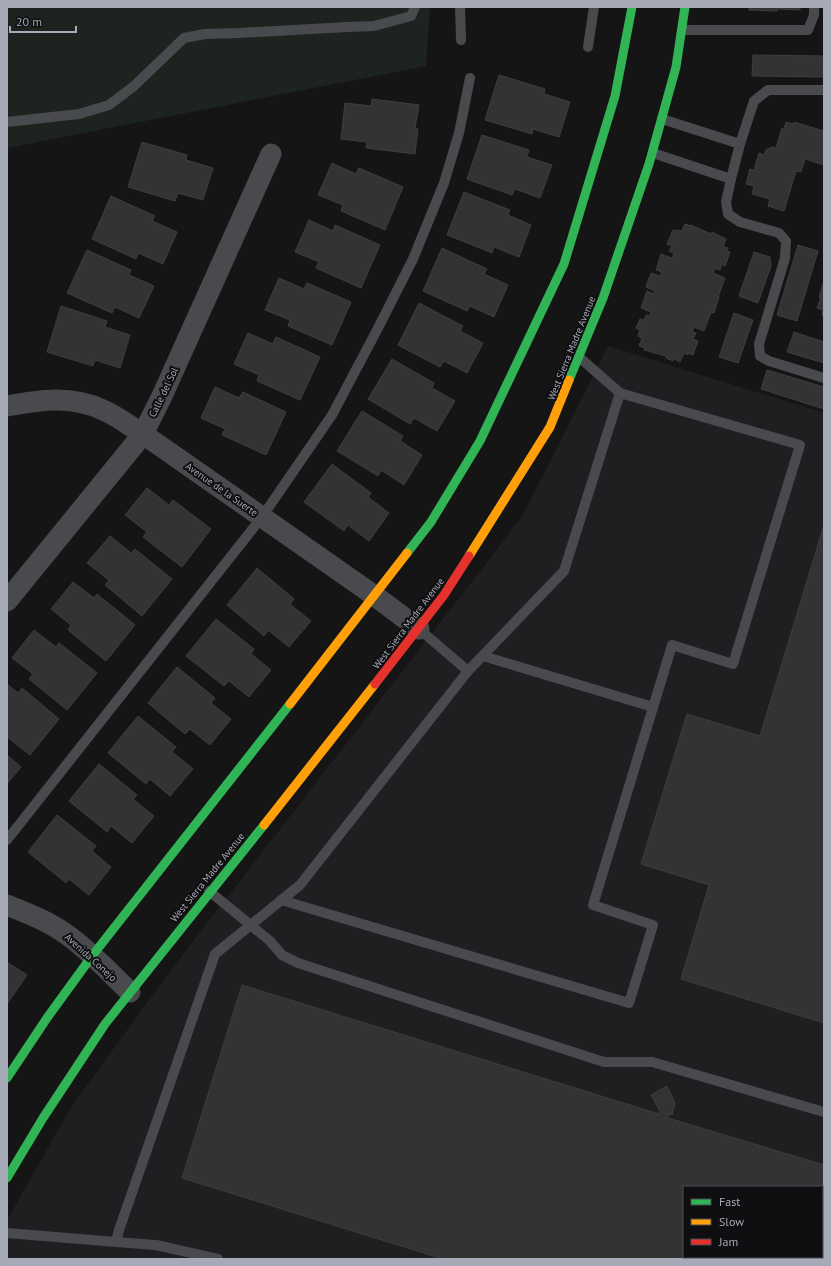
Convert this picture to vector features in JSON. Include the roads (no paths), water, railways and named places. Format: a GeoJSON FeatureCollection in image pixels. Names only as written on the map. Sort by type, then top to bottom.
{"type":"FeatureCollection","features":[{"type":"Feature","properties":{"kind":"street"},"geometry":{"type":"LineString","coordinates":[[7,1078],[47,1018],[92,956],[375,596],[431,522],[480,441],[564,264],[616,96],[632,7]]}},
{"type":"Feature","properties":{"kind":"street","name":"West Sierra Madre Avenue"},"geometry":{"type":"LineString","coordinates":[[7,1178],[43,1118],[105,1024],[209,891],[304,775],[444,595],[550,427],[603,298],[653,153],[676,68],[685,7]]}},
{"type":"Feature","properties":{"kind":"street","name":"Calle del Sol"},"geometry":{"type":"LineString","coordinates":[[7,601],[143,434],[162,396],[271,154]]}},
{"type":"Feature","properties":{"kind":"street","name":"Avenue de la Suerte"},"geometry":{"type":"LineString","coordinates":[[7,406],[42,400],[74,401],[104,410],[143,434],[375,596],[419,629]]}},
{"type":"Feature","properties":{"kind":"street","name":"Avenida Conejo"},"geometry":{"type":"LineString","coordinates":[[7,905],[38,918],[66,934],[130,992]]}},
{"type":"Feature","properties":{"kind":"lane"},"geometry":{"type":"LineString","coordinates":[[7,122],[79,114],[109,105],[134,86],[184,38],[205,34],[239,34],[374,26],[411,16],[415,7]]}},
{"type":"Feature","properties":{"kind":"lane"},"geometry":{"type":"LineString","coordinates":[[460,7],[461,40]]}},
{"type":"Feature","properties":{"kind":"lane"},"geometry":{"type":"LineString","coordinates":[[588,47],[594,7]]}},
{"type":"Feature","properties":{"kind":"lane"},"geometry":{"type":"LineString","coordinates":[[682,30],[808,30],[814,15],[814,7]]}},
{"type":"Feature","properties":{"kind":"lane"},"geometry":{"type":"LineString","coordinates":[[7,840],[262,517],[332,415],[377,330],[412,259],[444,183],[459,133],[470,78]]}},
{"type":"Feature","properties":{"kind":"lane"},"geometry":{"type":"LineString","coordinates":[[824,90],[768,90],[754,101],[740,144],[726,202],[728,214],[740,222],[779,233],[786,242],[785,258],[759,344],[760,356],[769,361],[824,378]]}},
{"type":"Feature","properties":{"kind":"lane"},"geometry":{"type":"LineString","coordinates":[[662,119],[740,144]]}},
{"type":"Feature","properties":{"kind":"lane"},"geometry":{"type":"LineString","coordinates":[[653,153],[731,179]]}},
{"type":"Feature","properties":{"kind":"lane"},"geometry":{"type":"LineString","coordinates":[[281,900],[629,1003],[653,924],[593,906],[672,645],[733,664],[800,445],[620,393],[579,357]]}},
{"type":"Feature","properties":{"kind":"lane"},"geometry":{"type":"LineString","coordinates":[[116,1242],[214,954],[300,885],[468,671],[564,571],[620,393]]}},
{"type":"Feature","properties":{"kind":"lane"},"geometry":{"type":"LineString","coordinates":[[419,629],[468,671]]}},
{"type":"Feature","properties":{"kind":"lane"},"geometry":{"type":"LineString","coordinates":[[483,656],[653,707]]}},
{"type":"Feature","properties":{"kind":"lane"},"geometry":{"type":"LineString","coordinates":[[209,891],[270,941],[282,955],[298,963],[604,1062],[652,1062],[824,1112]]}},
{"type":"Feature","properties":{"kind":"lane"},"geometry":{"type":"LineString","coordinates":[[7,1233],[156,1245],[218,1259]]}}]}
